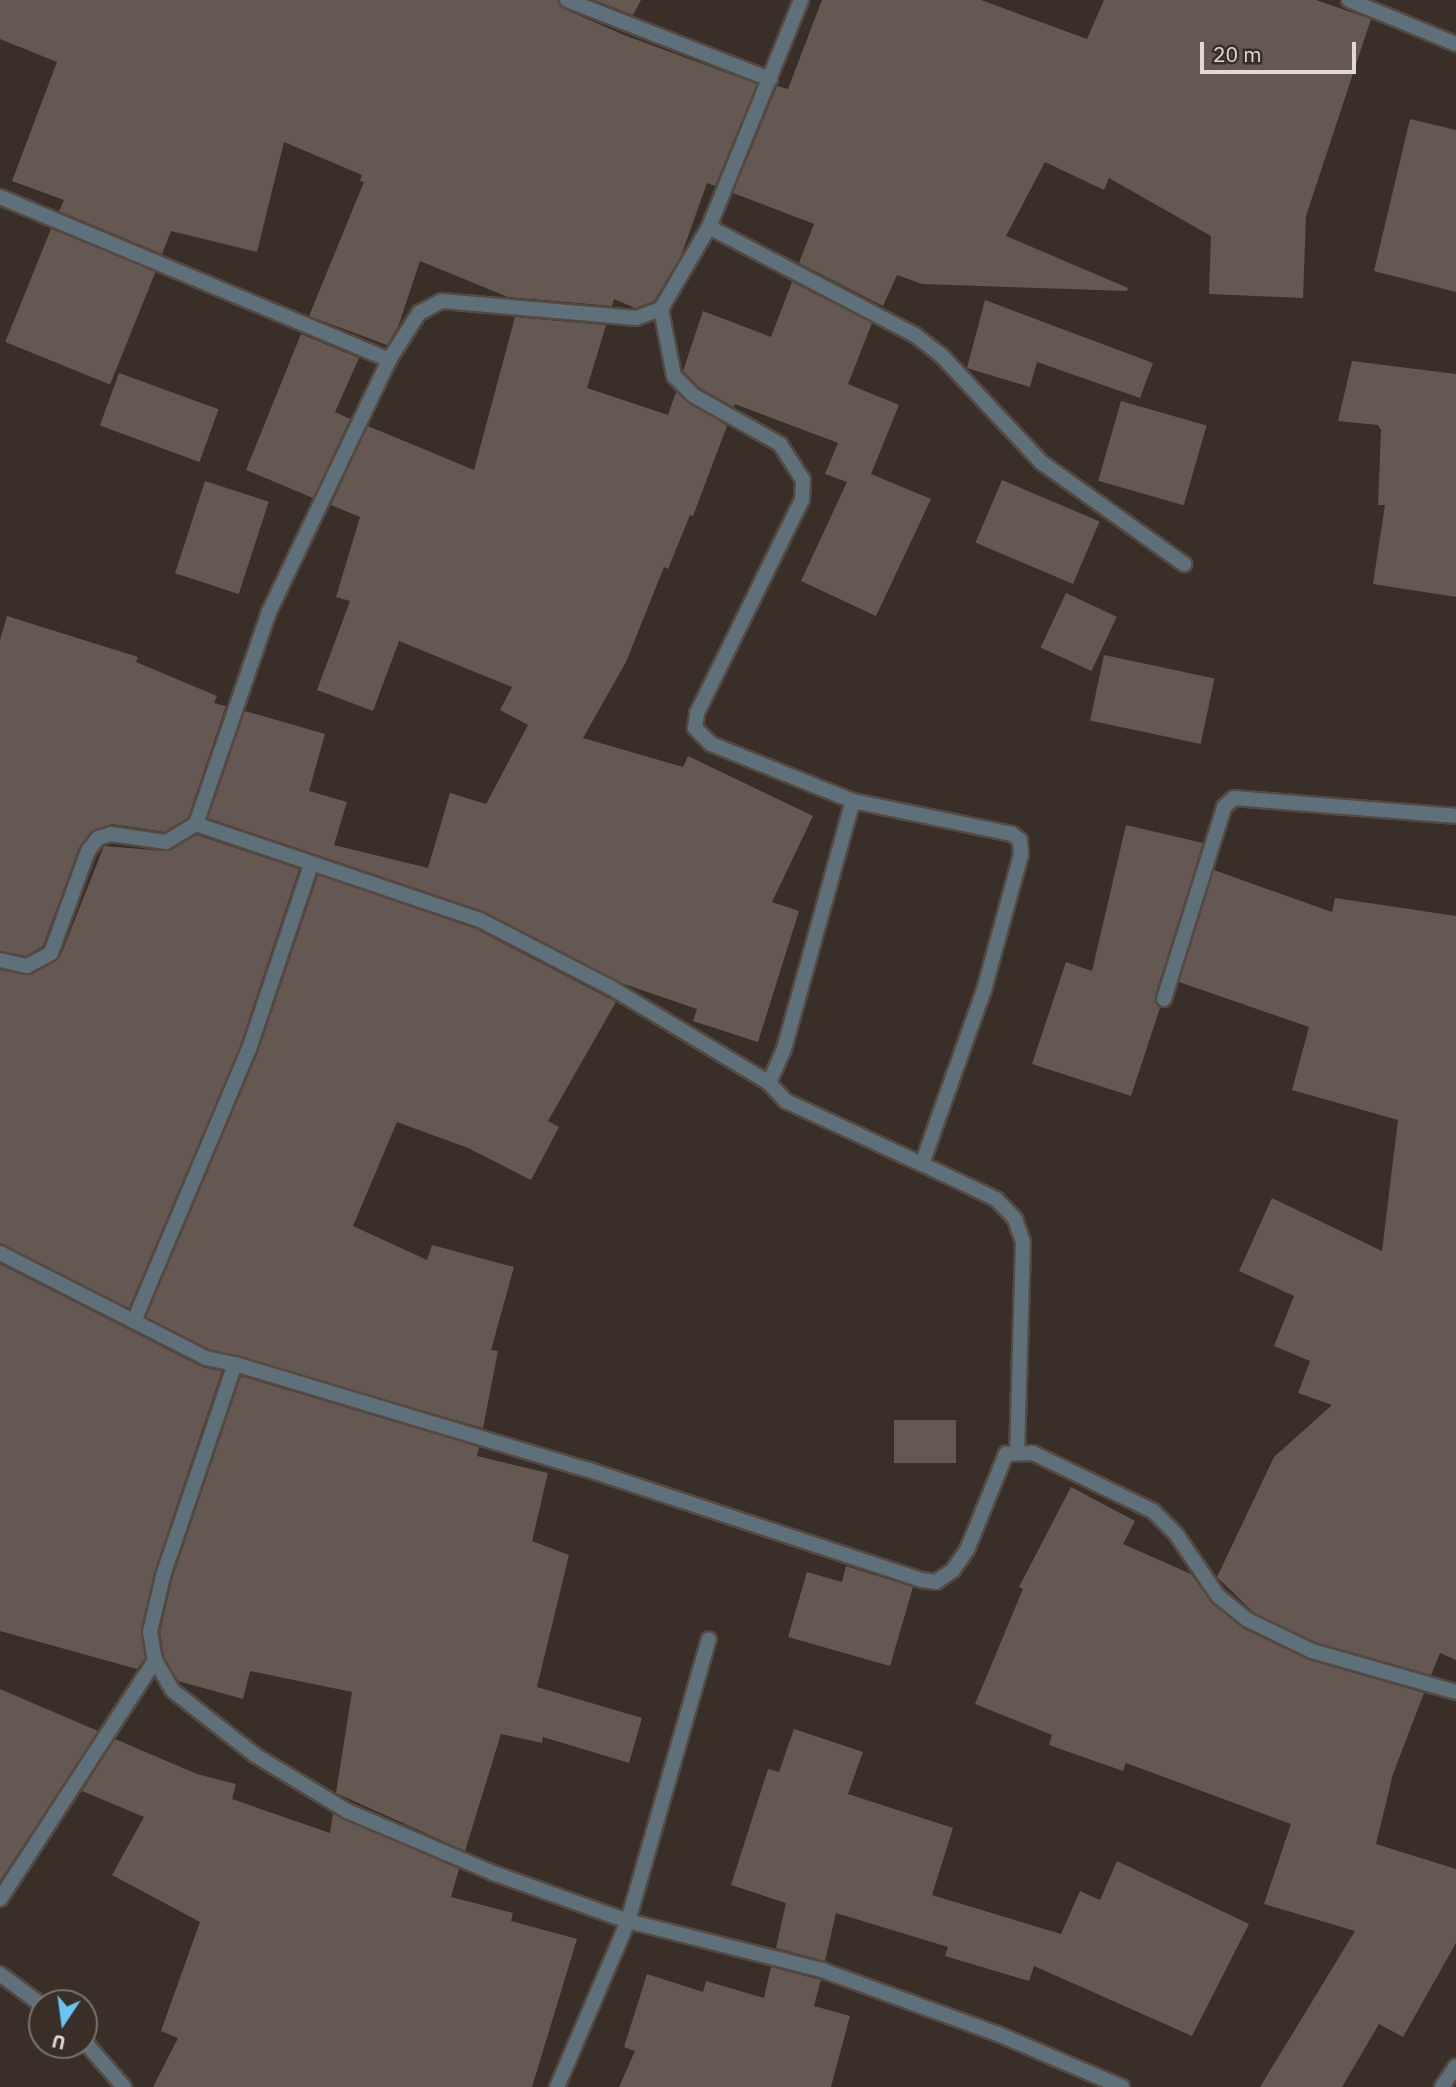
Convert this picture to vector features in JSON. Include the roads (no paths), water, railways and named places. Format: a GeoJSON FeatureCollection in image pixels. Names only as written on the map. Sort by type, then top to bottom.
{"type":"FeatureCollection","features":[{"type":"Feature","properties":{"kind":"street"},"geometry":{"type":"LineString","coordinates":[[567,0],[770,79]]}},
{"type":"Feature","properties":{"kind":"street"},"geometry":{"type":"LineString","coordinates":[[0,960],[27,966],[51,953],[88,851],[98,838],[111,834],[166,842],[196,824],[269,612],[389,360],[419,313],[442,301],[636,318],[661,309],[709,227],[801,0]]}},
{"type":"Feature","properties":{"kind":"street"},"geometry":{"type":"LineString","coordinates":[[1349,0],[1456,44]]}},
{"type":"Feature","properties":{"kind":"street"},"geometry":{"type":"LineString","coordinates":[[0,197],[389,360]]}},
{"type":"Feature","properties":{"kind":"street"},"geometry":{"type":"LineString","coordinates":[[709,227],[915,335],[941,355],[1041,462],[1184,564]]}},
{"type":"Feature","properties":{"kind":"street"},"geometry":{"type":"LineString","coordinates":[[661,309],[674,376],[694,396],[780,444],[803,480],[802,500],[696,713],[695,728],[711,744],[853,801],[1012,834],[1021,846],[984,990],[922,1164]]}},
{"type":"Feature","properties":{"kind":"street"},"geometry":{"type":"LineString","coordinates":[[1164,999],[1224,807],[1234,798],[1456,816]]}},
{"type":"Feature","properties":{"kind":"street"},"geometry":{"type":"LineString","coordinates":[[769,1083],[784,1049],[853,801]]}},
{"type":"Feature","properties":{"kind":"street"},"geometry":{"type":"LineString","coordinates":[[196,824],[480,920],[610,987],[769,1083],[786,1101],[996,1199],[1015,1219],[1023,1242],[1017,1452]]}},
{"type":"Feature","properties":{"kind":"street"},"geometry":{"type":"LineString","coordinates":[[134,1321],[249,1049],[311,864]]}},
{"type":"Feature","properties":{"kind":"street"},"geometry":{"type":"LineString","coordinates":[[0,1253],[206,1358],[235,1364],[586,1469],[929,1581],[936,1581],[953,1570],[967,1550],[1006,1454],[1033,1453],[1153,1511],[1176,1534],[1218,1596],[1248,1620],[1312,1651],[1456,1692]]}},
{"type":"Feature","properties":{"kind":"street"},"geometry":{"type":"LineString","coordinates":[[235,1364],[163,1576],[150,1632],[155,1660],[183,1698],[256,1755],[347,1811],[493,1873],[628,1921],[822,1970],[998,2034],[1122,2087]]}},
{"type":"Feature","properties":{"kind":"street"},"geometry":{"type":"LineString","coordinates":[[557,2087],[628,1921],[709,1639]]}},
{"type":"Feature","properties":{"kind":"street"},"geometry":{"type":"LineString","coordinates":[[0,1899],[155,1660]]}},
{"type":"Feature","properties":{"kind":"street"},"geometry":{"type":"LineString","coordinates":[[0,1974],[28,1995]]}},
{"type":"Feature","properties":{"kind":"street"},"geometry":{"type":"LineString","coordinates":[[98,2056],[124,2087]]}},
{"type":"Feature","properties":{"kind":"street"},"geometry":{"type":"LineString","coordinates":[[1442,2087],[1456,2066]]}}]}
